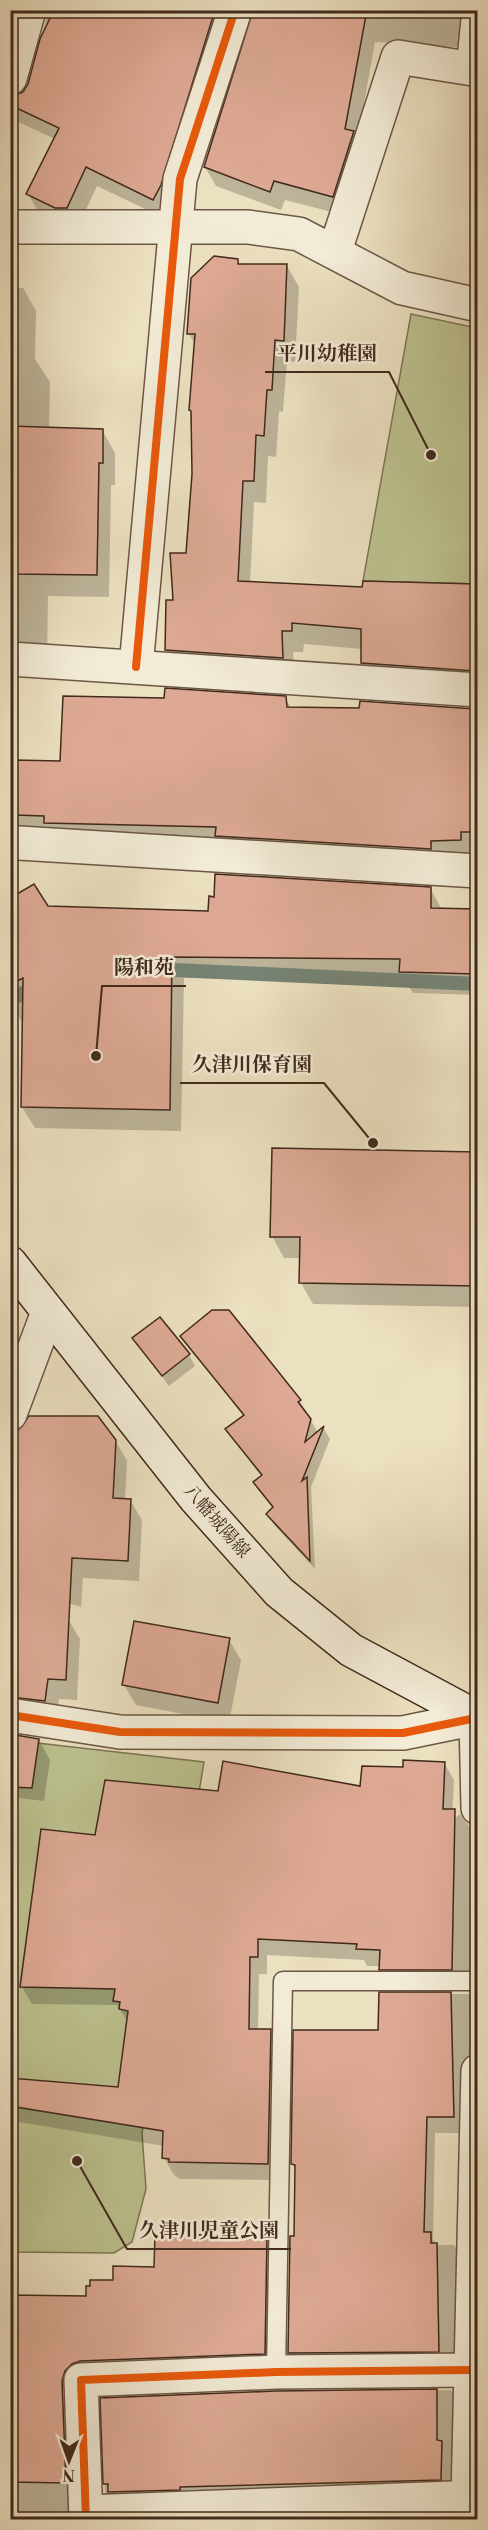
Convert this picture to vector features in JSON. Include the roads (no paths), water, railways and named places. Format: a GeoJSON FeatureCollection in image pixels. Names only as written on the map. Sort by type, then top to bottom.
{"type":"FeatureCollection","features":[{"type":"Feature","properties":{"kind":"street"},"geometry":{"type":"LineString","coordinates":[[10,78],[29,10]]}},
{"type":"Feature","properties":{"kind":"street"},"geometry":{"type":"LineString","coordinates":[[136,667],[180,179],[235,10]]}},
{"type":"Feature","properties":{"kind":"street"},"geometry":{"type":"LineString","coordinates":[[335,251],[399,57],[473,69],[477,20]]}},
{"type":"Feature","properties":{"kind":"street"},"geometry":{"type":"LineString","coordinates":[[10,227],[176,225],[248,227],[299,234],[402,288],[477,305]]}},
{"type":"Feature","properties":{"kind":"street"},"geometry":{"type":"LineString","coordinates":[[10,659],[477,690]]}},
{"type":"Feature","properties":{"kind":"street"},"geometry":{"type":"LineString","coordinates":[[13,842],[477,871]]}},
{"type":"Feature","properties":{"kind":"street","name":"八幡城陽線"},"geometry":{"type":"LineString","coordinates":[[10,1263],[196,1499],[279,1592],[351,1650],[477,1718]]}},
{"type":"Feature","properties":{"kind":"street"},"geometry":{"type":"LineString","coordinates":[[10,1414],[48,1312]]}},
{"type":"Feature","properties":{"kind":"street"},"geometry":{"type":"LineString","coordinates":[[10,1715],[120,1732],[403,1733],[477,1718],[477,1808]]}},
{"type":"Feature","properties":{"kind":"street"},"geometry":{"type":"LineString","coordinates":[[470,2370],[276,2372],[81,2380],[86,2516],[473,2497],[470,2370],[477,2071]]}},
{"type":"Feature","properties":{"kind":"lane"},"geometry":{"type":"LineString","coordinates":[[276,2372],[283,1981],[477,1981]]}},
{"type":"Feature","properties":{"kind":"waterway"},"geometry":{"type":"LineString","coordinates":[[154,969],[478,984]]}},
{"type":"Feature","properties":{"kind":"waterway"},"geometry":{"type":"LineString","coordinates":[[10,1000],[38,985]]}},
{"type":"Feature","properties":{"kind":"place","name":"平川幼稚園"},"geometry":{"type":"Point","coordinates":[431,455]}},
{"type":"Feature","properties":{"kind":"place","name":"陽和苑"},"geometry":{"type":"Point","coordinates":[96,1056]}},
{"type":"Feature","properties":{"kind":"place","name":"久津川保育園"},"geometry":{"type":"Point","coordinates":[373,1143]}},
{"type":"Feature","properties":{"kind":"place","name":"久津川児童公園"},"geometry":{"type":"Point","coordinates":[77,2161]}}]}
